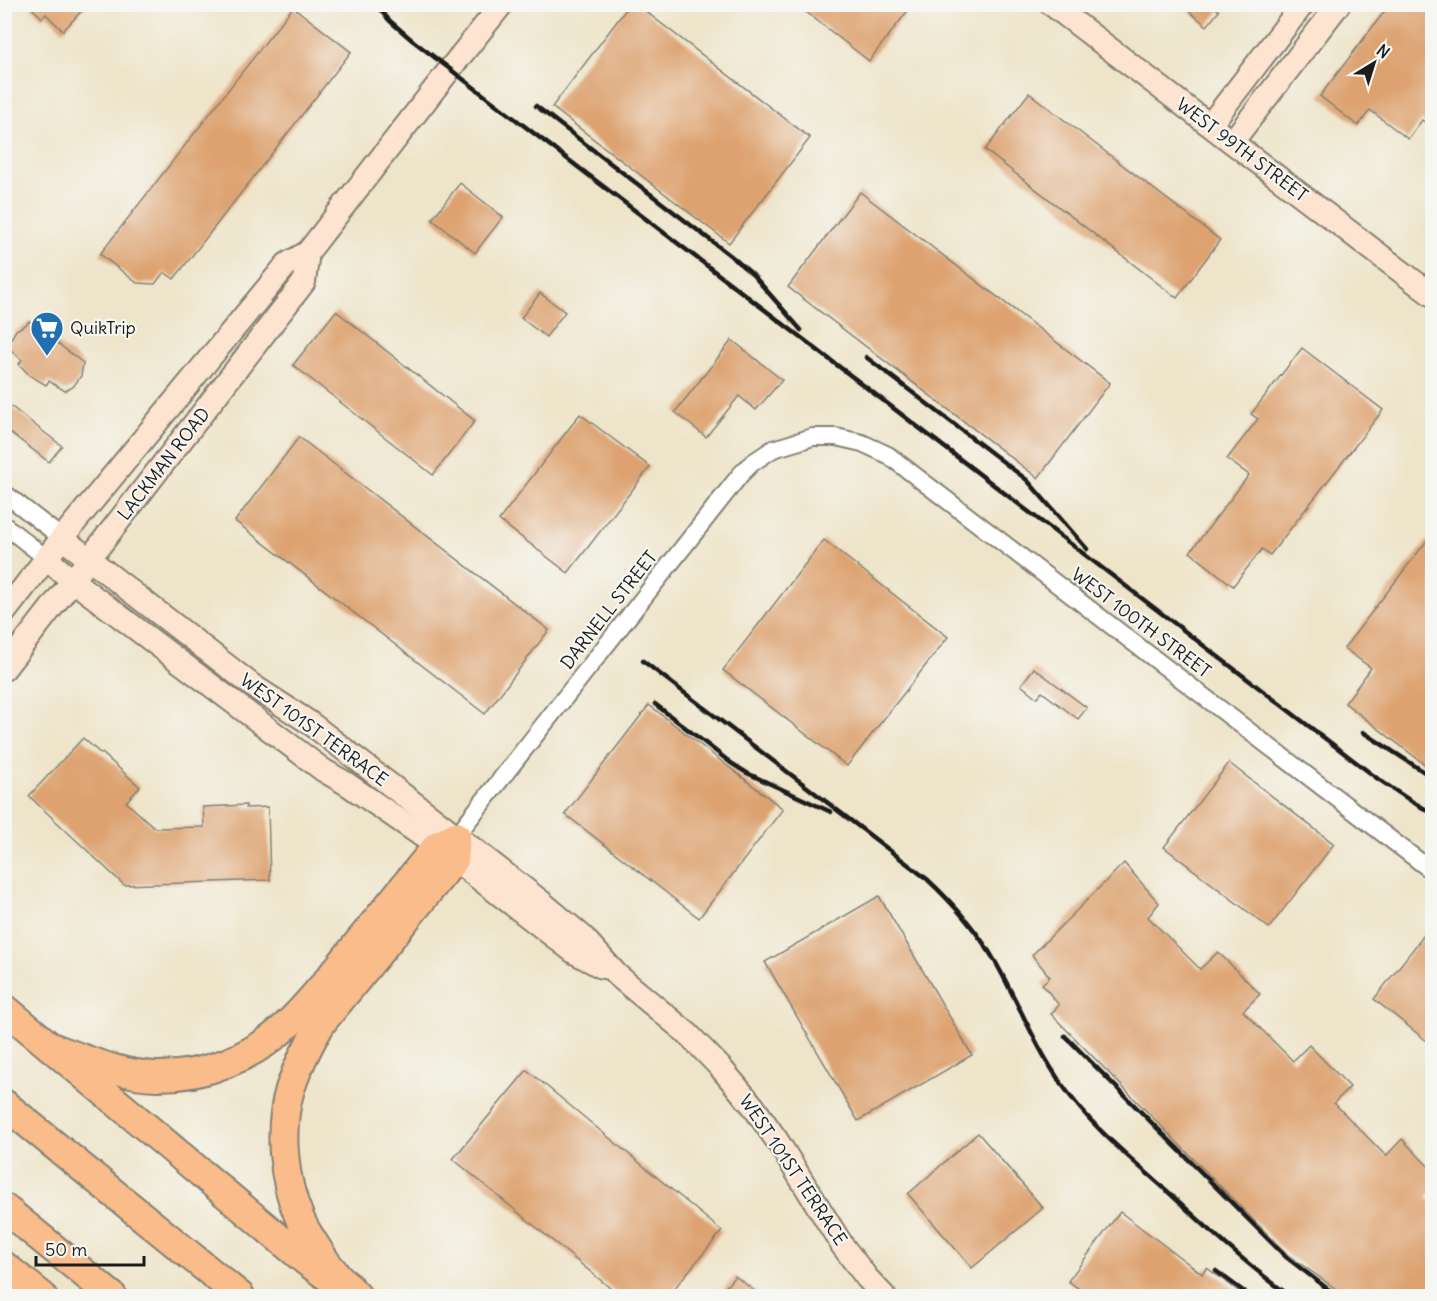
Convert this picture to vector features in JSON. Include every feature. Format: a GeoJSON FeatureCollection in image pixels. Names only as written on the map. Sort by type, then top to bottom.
{"type":"FeatureCollection","features":[{"type":"Feature","properties":{"kind":"highway"},"geometry":{"type":"LineString","coordinates":[[51,1047],[120,1071],[156,1076],[196,1072],[220,1066],[246,1054],[288,1025],[449,847]]}},
{"type":"Feature","properties":{"kind":"highway"},"geometry":{"type":"LineString","coordinates":[[356,1296],[327,1263],[300,1221],[292,1196],[285,1158],[285,1114],[288,1097],[300,1062],[322,1022],[449,847]]}},
{"type":"Feature","properties":{"kind":"highway"},"geometry":{"type":"LineString","coordinates":[[4,1008],[306,1261],[356,1296]]}},
{"type":"Feature","properties":{"kind":"highway"},"geometry":{"type":"LineString","coordinates":[[4,1104],[240,1296]]}},
{"type":"Feature","properties":{"kind":"highway"},"geometry":{"type":"LineString","coordinates":[[4,1208],[112,1296]]}},
{"type":"Feature","properties":{"kind":"highway"},"geometry":{"type":"LineString","coordinates":[[4,1266],[42,1296]]}},
{"type":"Feature","properties":{"kind":"main road","name":"LACKMAN ROAD"},"geometry":{"type":"LineString","coordinates":[[4,613],[62,538],[287,264],[309,252],[502,4]]}},
{"type":"Feature","properties":{"kind":"main road","name":"WEST 99TH STREET"},"geometry":{"type":"LineString","coordinates":[[1051,4],[1432,295]]}},
{"type":"Feature","properties":{"kind":"main road"},"geometry":{"type":"LineString","coordinates":[[1210,125],[1303,4]]}},
{"type":"Feature","properties":{"kind":"main road"},"geometry":{"type":"LineString","coordinates":[[1232,142],[1331,8]]}},
{"type":"Feature","properties":{"kind":"main road","name":"LACKMAN ROAD"},"geometry":{"type":"LineString","coordinates":[[4,669],[304,282],[309,252]]}},
{"type":"Feature","properties":{"kind":"main road","name":"WEST 101ST TERRACE"},"geometry":{"type":"LineString","coordinates":[[62,538],[253,686],[310,723],[449,847],[574,952],[617,975],[687,1034],[720,1067],[753,1106],[842,1245],[884,1296]]}},
{"type":"Feature","properties":{"kind":"main road","name":"WEST 101ST TERRACE"},"geometry":{"type":"LineString","coordinates":[[46,558],[73,581],[323,770],[449,847]]}},
{"type":"Feature","properties":{"kind":"street","name":"DARNELL STREET"},"geometry":{"type":"LineString","coordinates":[[449,847],[740,475],[752,463],[773,449],[813,437]]}},
{"type":"Feature","properties":{"kind":"street","name":"WEST 100TH STREET"},"geometry":{"type":"LineString","coordinates":[[813,437],[836,437],[862,442],[888,455],[1432,871]]}},
{"type":"Feature","properties":{"kind":"street","name":"WEST 101ST TERRACE"},"geometry":{"type":"LineString","coordinates":[[4,493],[62,538]]}},
{"type":"Feature","properties":{"kind":"street","name":"WEST 101ST TERRACE"},"geometry":{"type":"LineString","coordinates":[[4,525],[46,558]]}},
{"type":"Feature","properties":{"kind":"building"},"geometry":{"type":"Polygon","coordinates":[[[28,4],[88,4],[63,31],[46,14],[42,18],[28,4]]]}},
{"type":"Feature","properties":{"kind":"building"},"geometry":{"type":"Polygon","coordinates":[[[630,4],[636,4],[810,138],[729,243],[552,107],[630,4]]]}},
{"type":"Feature","properties":{"kind":"building"},"geometry":{"type":"Polygon","coordinates":[[[796,4],[913,4],[869,61],[796,4]]]}},
{"type":"Feature","properties":{"kind":"building"},"geometry":{"type":"Polygon","coordinates":[[[1180,4],[1211,4],[1219,11],[1207,26],[1180,4]]]}},
{"type":"Feature","properties":{"kind":"building"},"geometry":{"type":"Polygon","coordinates":[[[1390,4],[1432,4],[1432,128],[1422,120],[1408,139],[1370,110],[1358,126],[1320,96],[1390,4]]]}},
{"type":"Feature","properties":{"kind":"building"},"geometry":{"type":"Polygon","coordinates":[[[293,7],[351,52],[174,279],[164,272],[155,284],[137,283],[100,254],[293,7]]]}},
{"type":"Feature","properties":{"kind":"building"},"geometry":{"type":"Polygon","coordinates":[[[1029,93],[1220,240],[1177,298],[985,150],[1029,93]]]}},
{"type":"Feature","properties":{"kind":"building"},"geometry":{"type":"Polygon","coordinates":[[[460,183],[503,217],[475,253],[432,219],[460,183]]]}},
{"type":"Feature","properties":{"kind":"building"},"geometry":{"type":"Polygon","coordinates":[[[860,192],[1110,383],[1038,478],[788,287],[860,192]]]}},
{"type":"Feature","properties":{"kind":"building"},"geometry":{"type":"Polygon","coordinates":[[[540,293],[565,312],[546,337],[521,318],[540,293]]]}},
{"type":"Feature","properties":{"kind":"building"},"geometry":{"type":"Polygon","coordinates":[[[336,311],[475,421],[433,475],[293,365],[336,311]]]}},
{"type":"Feature","properties":{"kind":"building","name":"QuikTrip"},"geometry":{"type":"Polygon","coordinates":[[[29,321],[83,363],[81,376],[73,387],[65,391],[49,381],[46,385],[29,375],[19,364],[22,360],[8,347],[9,342],[16,330],[29,321]]]}},
{"type":"Feature","properties":{"kind":"building"},"geometry":{"type":"Polygon","coordinates":[[[732,340],[782,380],[756,410],[739,396],[706,437],[675,412],[732,340]]]}},
{"type":"Feature","properties":{"kind":"building"},"geometry":{"type":"Polygon","coordinates":[[[1302,348],[1383,410],[1270,555],[1262,549],[1233,586],[1190,552],[1249,475],[1227,459],[1258,419],[1251,414],[1302,348]]]}},
{"type":"Feature","properties":{"kind":"building"},"geometry":{"type":"Polygon","coordinates":[[[4,401],[62,446],[49,462],[4,428],[4,401]]]}},
{"type":"Feature","properties":{"kind":"building"},"geometry":{"type":"Polygon","coordinates":[[[580,414],[650,467],[568,573],[499,520],[580,414]]]}},
{"type":"Feature","properties":{"kind":"building"},"geometry":{"type":"Polygon","coordinates":[[[299,437],[549,630],[485,714],[235,521],[299,437]]]}},
{"type":"Feature","properties":{"kind":"building"},"geometry":{"type":"Polygon","coordinates":[[[1432,534],[1432,770],[1345,703],[1371,668],[1344,648],[1432,534]]]}},
{"type":"Feature","properties":{"kind":"building"},"geometry":{"type":"Polygon","coordinates":[[[824,540],[948,637],[847,766],[723,670],[824,540]]]}},
{"type":"Feature","properties":{"kind":"building"},"geometry":{"type":"Polygon","coordinates":[[[1034,668],[1087,708],[1078,719],[1042,692],[1037,698],[1021,685],[1034,668]]]}},
{"type":"Feature","properties":{"kind":"building"},"geometry":{"type":"Polygon","coordinates":[[[649,705],[783,809],[699,918],[565,814],[649,705]]]}},
{"type":"Feature","properties":{"kind":"building"},"geometry":{"type":"Polygon","coordinates":[[[83,738],[140,787],[126,802],[155,828],[204,827],[203,807],[246,805],[246,808],[268,807],[270,880],[124,885],[29,796],[83,738]]]}},
{"type":"Feature","properties":{"kind":"building"},"geometry":{"type":"Polygon","coordinates":[[[1229,763],[1334,844],[1269,928],[1164,847],[1229,763]]]}},
{"type":"Feature","properties":{"kind":"building"},"geometry":{"type":"Polygon","coordinates":[[[1124,863],[1159,903],[1148,917],[1200,969],[1218,952],[1260,994],[1243,1011],[1293,1061],[1309,1045],[1350,1087],[1334,1103],[1386,1156],[1402,1139],[1432,1170],[1432,1192],[1427,1197],[1432,1202],[1432,1296],[1346,1296],[1288,1255],[1051,1014],[1059,1005],[1042,984],[1050,977],[1032,955],[1124,863]]]}},
{"type":"Feature","properties":{"kind":"building"},"geometry":{"type":"Polygon","coordinates":[[[879,896],[972,1055],[858,1121],[765,962],[879,896]]]}},
{"type":"Feature","properties":{"kind":"building"},"geometry":{"type":"Polygon","coordinates":[[[1424,935],[1432,942],[1432,1045],[1374,999],[1424,935]]]}},
{"type":"Feature","properties":{"kind":"building"},"geometry":{"type":"Polygon","coordinates":[[[527,1070],[722,1231],[668,1296],[620,1296],[453,1159],[527,1070]]]}},
{"type":"Feature","properties":{"kind":"building"},"geometry":{"type":"Polygon","coordinates":[[[978,1133],[1043,1208],[972,1268],[908,1194],[978,1133]]]}},
{"type":"Feature","properties":{"kind":"building"},"geometry":{"type":"Polygon","coordinates":[[[1120,1212],[1202,1274],[1207,1268],[1245,1296],[1089,1296],[1068,1281],[1120,1212]]]}},
{"type":"Feature","properties":{"kind":"building"},"geometry":{"type":"Polygon","coordinates":[[[735,1276],[761,1296],[718,1296],[735,1276]]]}},
{"type":"Feature","properties":{"kind":"railway"},"geometry":{"type":"LineString","coordinates":[[375,4],[412,40],[1378,779],[1432,813]]}},
{"type":"Feature","properties":{"kind":"railway"},"geometry":{"type":"LineString","coordinates":[[536,106],[731,256],[753,275],[801,330]]}},
{"type":"Feature","properties":{"kind":"railway"},"geometry":{"type":"LineString","coordinates":[[866,357],[1027,480],[1087,549]]}},
{"type":"Feature","properties":{"kind":"railway"},"geometry":{"type":"LineString","coordinates":[[643,661],[927,879],[965,918],[989,951],[1043,1054],[1084,1113],[1124,1153],[1211,1231],[1290,1296]]}},
{"type":"Feature","properties":{"kind":"railway"},"geometry":{"type":"LineString","coordinates":[[655,704],[747,773],[831,812]]}},
{"type":"Feature","properties":{"kind":"railway"},"geometry":{"type":"LineString","coordinates":[[1363,732],[1432,777]]}},
{"type":"Feature","properties":{"kind":"railway"},"geometry":{"type":"LineString","coordinates":[[1065,1036],[1286,1257],[1337,1296]]}},
{"type":"Feature","properties":{"kind":"railway"},"geometry":{"type":"LineString","coordinates":[[1216,1271],[1250,1296]]}},
{"type":"Feature","properties":{"kind":"place","name":"QuikTrip"},"geometry":{"type":"Point","coordinates":[47,357]}}]}
